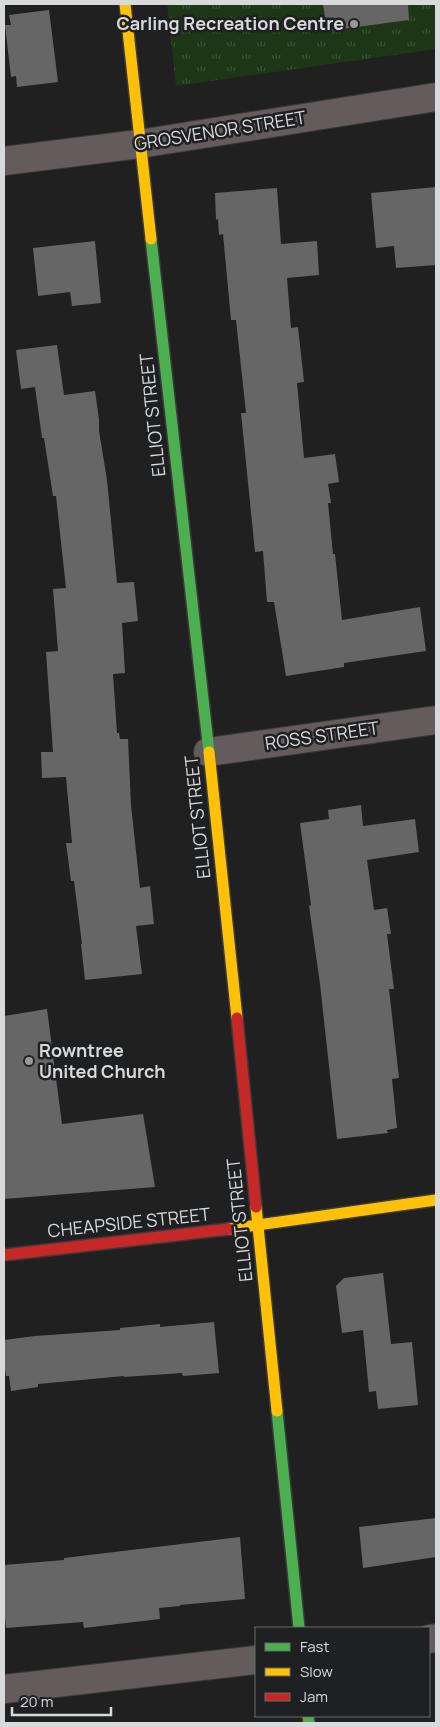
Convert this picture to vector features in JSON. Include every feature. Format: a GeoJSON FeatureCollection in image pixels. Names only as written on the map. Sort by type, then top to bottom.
{"type":"FeatureCollection","features":[{"type":"Feature","properties":{"kind":"street","name":"ELLIOT STREET"},"geometry":{"type":"LineString","coordinates":[[125,4],[208,752],[298,1627]]}},
{"type":"Feature","properties":{"kind":"street","name":"GROSVENOR STREET"},"geometry":{"type":"LineString","coordinates":[[4,161],[140,144],[436,97]]}},
{"type":"Feature","properties":{"kind":"street","name":"ROSS STREET"},"geometry":{"type":"LineString","coordinates":[[208,752],[436,720]]}},
{"type":"Feature","properties":{"kind":"street","name":"CHEAPSIDE STREET"},"geometry":{"type":"LineString","coordinates":[[4,1255],[258,1226],[436,1200]]}},
{"type":"Feature","properties":{"kind":"street"},"geometry":{"type":"LineString","coordinates":[[4,1689],[255,1660]]}},
{"type":"Feature","properties":{"kind":"green space"},"geometry":{"type":"Polygon","coordinates":[[[167,4],[436,4],[436,49],[176,86],[167,4]]]}},
{"type":"Feature","properties":{"kind":"building","name":"Carling Recreation Centre"},"geometry":{"type":"Polygon","coordinates":[[[323,4],[408,4],[409,20],[327,31],[323,4]]]}},
{"type":"Feature","properties":{"kind":"building"},"geometry":{"type":"Polygon","coordinates":[[[49,10],[58,82],[17,87],[16,76],[11,77],[5,25],[11,25],[9,15],[49,10]]]}},
{"type":"Feature","properties":{"kind":"building"},"geometry":{"type":"Polygon","coordinates":[[[436,187],[436,265],[396,268],[394,246],[376,248],[371,193],[436,187]]]}},
{"type":"Feature","properties":{"kind":"building"},"geometry":{"type":"Polygon","coordinates":[[[277,188],[281,244],[317,241],[319,275],[287,278],[291,328],[298,327],[304,382],[297,383],[304,458],[335,454],[339,482],[328,484],[331,503],[328,503],[342,620],[420,607],[426,651],[344,663],[344,667],[286,676],[274,602],[267,602],[263,551],[255,552],[241,413],[246,413],[236,320],[231,320],[223,234],[219,235],[218,219],[216,220],[215,193],[277,188]]]}},
{"type":"Feature","properties":{"kind":"building"},"geometry":{"type":"Polygon","coordinates":[[[95,241],[101,303],[72,306],[70,292],[38,296],[33,248],[95,241]]]}},
{"type":"Feature","properties":{"kind":"building"},"geometry":{"type":"Polygon","coordinates":[[[57,345],[64,395],[95,391],[107,480],[117,583],[134,582],[138,621],[122,623],[125,673],[113,674],[117,733],[119,733],[120,739],[128,739],[131,805],[140,888],[150,886],[154,924],[136,926],[142,974],[85,980],[74,881],[71,881],[66,843],[72,843],[66,777],[42,778],[41,752],[53,752],[46,652],[58,651],[53,589],[66,588],[56,496],[53,496],[35,387],[21,389],[16,350],[57,345]]]}},
{"type":"Feature","properties":{"kind":"building"},"geometry":{"type":"Polygon","coordinates":[[[361,805],[363,826],[415,819],[419,852],[367,860],[374,910],[387,908],[391,934],[387,934],[394,989],[389,989],[399,1078],[392,1079],[397,1128],[387,1130],[388,1133],[337,1139],[300,823],[329,819],[328,810],[361,805]]]}},
{"type":"Feature","properties":{"kind":"building","name":"Rowntree United Church"},"geometry":{"type":"Polygon","coordinates":[[[47,1009],[62,1124],[143,1114],[155,1187],[4,1199],[4,1016],[47,1009]]]}},
{"type":"Feature","properties":{"kind":"building"},"geometry":{"type":"Polygon","coordinates":[[[383,1273],[391,1344],[412,1342],[418,1405],[378,1409],[376,1391],[369,1392],[363,1330],[342,1333],[336,1286],[344,1278],[383,1273]]]}},
{"type":"Feature","properties":{"kind":"building"},"geometry":{"type":"Polygon","coordinates":[[[214,1322],[219,1373],[183,1376],[182,1373],[124,1376],[38,1384],[38,1387],[11,1391],[9,1376],[6,1376],[4,1340],[120,1330],[120,1328],[160,1324],[160,1327],[214,1322]]]}},
{"type":"Feature","properties":{"kind":"building"},"geometry":{"type":"Polygon","coordinates":[[[436,1518],[436,1557],[363,1568],[359,1527],[436,1518]]]}},
{"type":"Feature","properties":{"kind":"building"},"geometry":{"type":"Polygon","coordinates":[[[240,1537],[245,1599],[159,1608],[160,1619],[84,1628],[83,1622],[6,1628],[4,1565],[64,1560],[64,1558],[240,1537]]]}},
{"type":"Feature","properties":{"kind":"traffic: fast"},"geometry":{"type":"LineString","coordinates":[[151,239],[209,752]]}},
{"type":"Feature","properties":{"kind":"traffic: fast"},"geometry":{"type":"LineString","coordinates":[[277,1411],[299,1627]]}},
{"type":"Feature","properties":{"kind":"traffic: fast"},"geometry":{"type":"LineString","coordinates":[[308,1717],[309,1723]]}},
{"type":"Feature","properties":{"kind":"traffic: slow"},"geometry":{"type":"LineString","coordinates":[[125,4],[151,239]]}},
{"type":"Feature","properties":{"kind":"traffic: slow"},"geometry":{"type":"LineString","coordinates":[[209,752],[237,1018]]}},
{"type":"Feature","properties":{"kind":"traffic: slow"},"geometry":{"type":"LineString","coordinates":[[229,1229],[436,1200]]}},
{"type":"Feature","properties":{"kind":"traffic: slow"},"geometry":{"type":"LineString","coordinates":[[256,1207],[277,1411]]}},
{"type":"Feature","properties":{"kind":"traffic: jam"},"geometry":{"type":"LineString","coordinates":[[237,1018],[256,1207]]}},
{"type":"Feature","properties":{"kind":"traffic: jam"},"geometry":{"type":"LineString","coordinates":[[4,1255],[229,1229]]}},
{"type":"Feature","properties":{"kind":"place","name":"Carling Recreation Centre"},"geometry":{"type":"Point","coordinates":[354,24]}},
{"type":"Feature","properties":{"kind":"place","name":"Rowntree United Church"},"geometry":{"type":"Point","coordinates":[29,1061]}}]}
